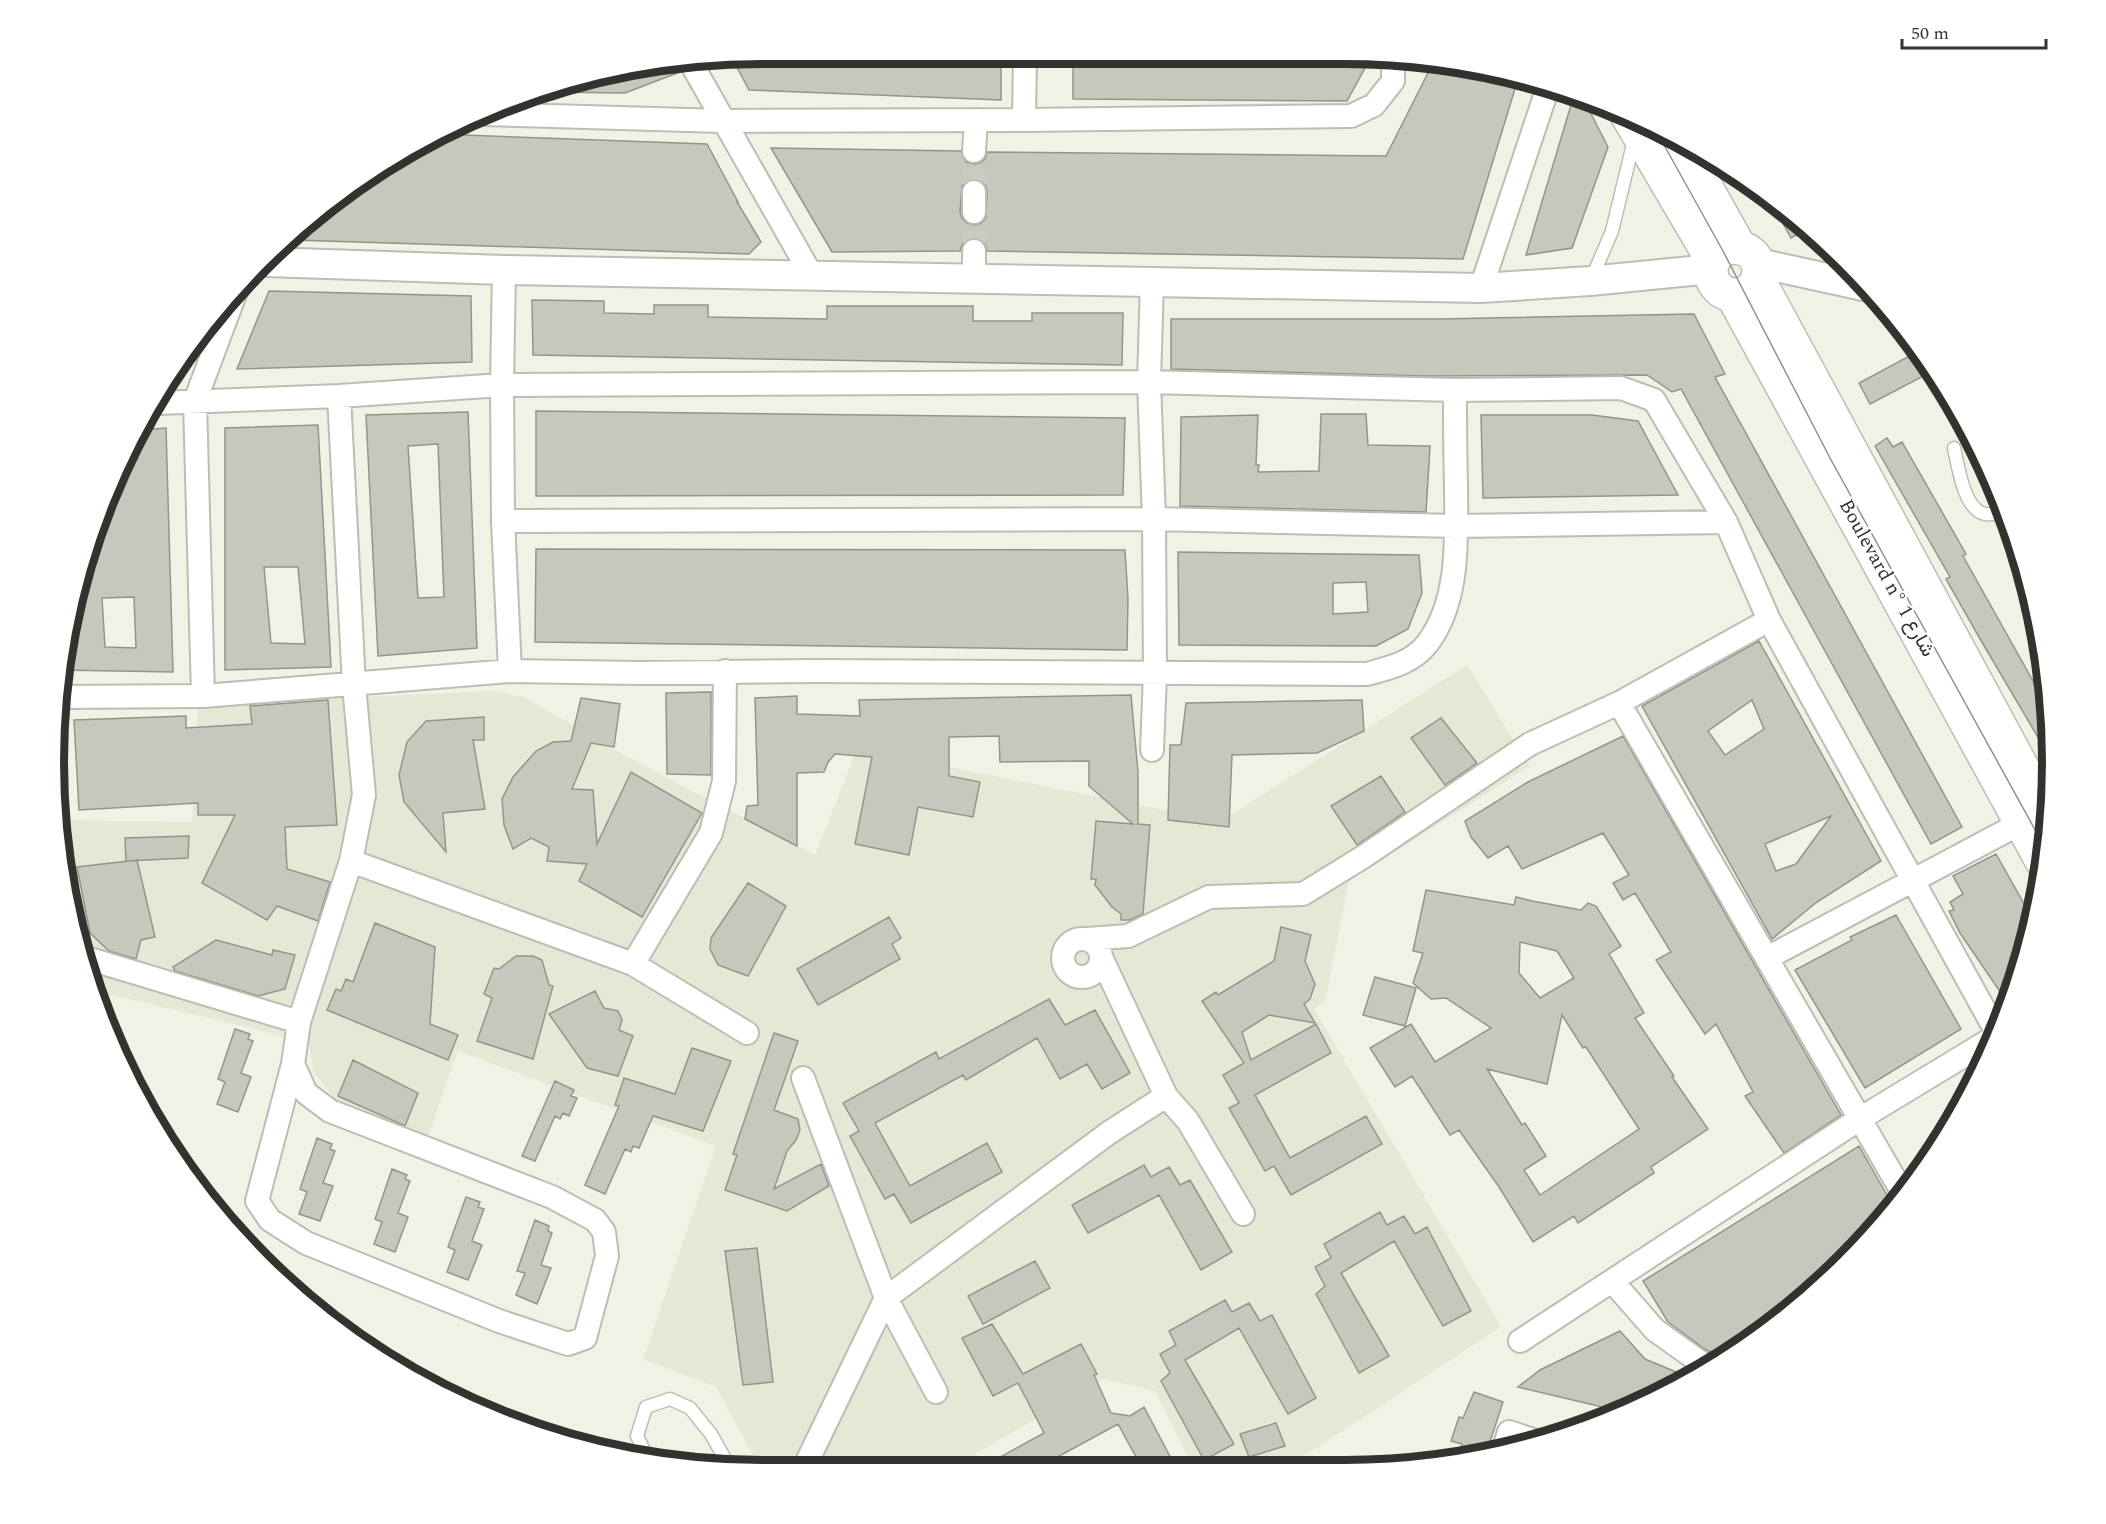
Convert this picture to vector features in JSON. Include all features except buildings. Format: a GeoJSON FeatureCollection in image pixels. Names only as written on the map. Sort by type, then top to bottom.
{"type":"FeatureCollection","features":[{"type":"Feature","properties":{"kind":"main road","name":"Boulevard n° شارع 1"},"geometry":{"type":"LineString","coordinates":[[1636,129],[1736,269]]}},
{"type":"Feature","properties":{"kind":"main road","name":"Boulevard n° شارع 1"},"geometry":{"type":"LineString","coordinates":[[1686,154],[1736,269],[2035,820],[2038,835]]}},
{"type":"Feature","properties":{"kind":"street"},"geometry":{"type":"LineString","coordinates":[[1024,120],[1025,64]]}},
{"type":"Feature","properties":{"kind":"street"},"geometry":{"type":"LineString","coordinates":[[504,115],[722,121],[1351,116],[1374,105],[1392,81],[1393,66]]}},
{"type":"Feature","properties":{"kind":"street"},"geometry":{"type":"LineString","coordinates":[[694,68],[812,276]]}},
{"type":"Feature","properties":{"kind":"street"},"geometry":{"type":"LineString","coordinates":[[1481,288],[1545,95]]}},
{"type":"Feature","properties":{"kind":"street"},"geometry":{"type":"LineString","coordinates":[[536,103],[544,116]]}},
{"type":"Feature","properties":{"kind":"street"},"geometry":{"type":"LineString","coordinates":[[974,152],[976,120]]}},
{"type":"Feature","properties":{"kind":"street"},"geometry":{"type":"LineString","coordinates":[[974,251],[974,279]]}},
{"type":"Feature","properties":{"kind":"street"},"geometry":{"type":"LineString","coordinates":[[276,262],[504,270],[1481,288],[1736,269],[1852,285]]}},
{"type":"Feature","properties":{"kind":"street"},"geometry":{"type":"LineString","coordinates":[[504,270],[503,521],[510,671]]}},
{"type":"Feature","properties":{"kind":"street"},"geometry":{"type":"LineString","coordinates":[[1152,281],[1149,382],[1154,519],[1155,674],[1152,750]]}},
{"type":"Feature","properties":{"kind":"street"},"geometry":{"type":"LineString","coordinates":[[203,696],[195,401],[227,315]]}},
{"type":"Feature","properties":{"kind":"street"},"geometry":{"type":"LineString","coordinates":[[164,403],[339,396],[502,385],[1149,382],[1455,390],[1621,388],[1654,400],[1726,522],[1769,620],[1991,1021]]}},
{"type":"Feature","properties":{"kind":"street"},"geometry":{"type":"LineString","coordinates":[[68,697],[203,696],[510,671],[638,674],[725,671],[1367,674],[1400,665],[1427,645],[1445,611],[1453,574],[1456,526],[1455,390]]}},
{"type":"Feature","properties":{"kind":"street"},"geometry":{"type":"LineString","coordinates":[[293,1064],[306,1093],[330,1111],[552,1197],[595,1220],[604,1232],[607,1256],[585,1338],[568,1344],[499,1321],[306,1243],[270,1220],[256,1201],[293,1064],[299,1022],[351,861],[364,795],[354,685],[339,396]]}},
{"type":"Feature","properties":{"kind":"street"},"geometry":{"type":"LineString","coordinates":[[503,521],[1154,519],[1456,526],[1726,522]]}},
{"type":"Feature","properties":{"kind":"street"},"geometry":{"type":"LineString","coordinates":[[1101,957],[1098,969],[1087,977],[1074,976],[1064,967],[1062,954],[1074,939],[1128,936],[1209,897],[1303,894],[1363,857],[1530,744],[1619,703],[1769,620]]}},
{"type":"Feature","properties":{"kind":"street"},"geometry":{"type":"LineString","coordinates":[[633,964],[711,832],[724,781],[725,671]]}},
{"type":"Feature","properties":{"kind":"street"},"geometry":{"type":"LineString","coordinates":[[1619,703],[1898,1185]]}},
{"type":"Feature","properties":{"kind":"street"},"geometry":{"type":"LineString","coordinates":[[1767,958],[1914,880],[2035,820]]}},
{"type":"Feature","properties":{"kind":"street"},"geometry":{"type":"LineString","coordinates":[[351,861],[633,964],[747,1033]]}},
{"type":"Feature","properties":{"kind":"street"},"geometry":{"type":"LineString","coordinates":[[1087,939],[1097,945],[1166,1096],[1188,1121],[1243,1214]]}},
{"type":"Feature","properties":{"kind":"street"},"geometry":{"type":"LineString","coordinates":[[94,960],[299,1022]]}},
{"type":"Feature","properties":{"kind":"street"},"geometry":{"type":"LineString","coordinates":[[1520,1341],[1861,1118],[1981,1045]]}},
{"type":"Feature","properties":{"kind":"street"},"geometry":{"type":"LineString","coordinates":[[803,1078],[886,1298],[936,1392]]}},
{"type":"Feature","properties":{"kind":"street"},"geometry":{"type":"LineString","coordinates":[[808,1460],[886,1298],[1110,1132],[1166,1096]]}},
{"type":"Feature","properties":{"kind":"street"},"geometry":{"type":"LineString","coordinates":[[1612,1281],[1655,1330],[1700,1362]]}},
{"type":"Feature","properties":{"kind":"street"},"geometry":{"type":"LineString","coordinates":[[1506,1440],[1509,1432],[1523,1437]]}},
{"type":"Feature","properties":{"kind":"lane"},"geometry":{"type":"LineString","coordinates":[[1590,281],[1612,231],[1630,126]]}},
{"type":"Feature","properties":{"kind":"lane"},"geometry":{"type":"LineString","coordinates":[[1954,448],[1959,473],[1973,507],[1985,514],[1995,514]]}},
{"type":"Feature","properties":{"kind":"lane"},"geometry":{"type":"LineString","coordinates":[[643,1449],[637,1436],[646,1407],[670,1400],[690,1408],[711,1434],[725,1458]]}},
{"type":"Feature","properties":{"kind":"shaded area"},"geometry":{"type":"Polygon","coordinates":[[[1467,665],[1530,766],[1349,881],[1325,1002],[1314,1009],[1501,1327],[1298,1460],[1190,1460],[1155,1391],[1104,1379],[965,1460],[755,1459],[716,1387],[643,1359],[716,1146],[458,1051],[428,1137],[341,1108],[314,1072],[309,1045],[259,1030],[105,993],[88,943],[78,898],[67,820],[192,822],[198,705],[492,691],[524,697],[626,756],[815,855],[857,749],[1221,821],[1467,665]]]}},
{"type":"Feature","properties":{"kind":"tunnel"},"geometry":{"type":"LineString","coordinates":[[974,151],[974,192]]}},
{"type":"Feature","properties":{"kind":"tunnel"},"geometry":{"type":"LineString","coordinates":[[974,212],[974,251]]}},
{"type":"Feature","properties":{"kind":"tram line"},"geometry":{"type":"LineString","coordinates":[[1662,141],[1723,251],[1830,458],[2038,834]]}}]}
